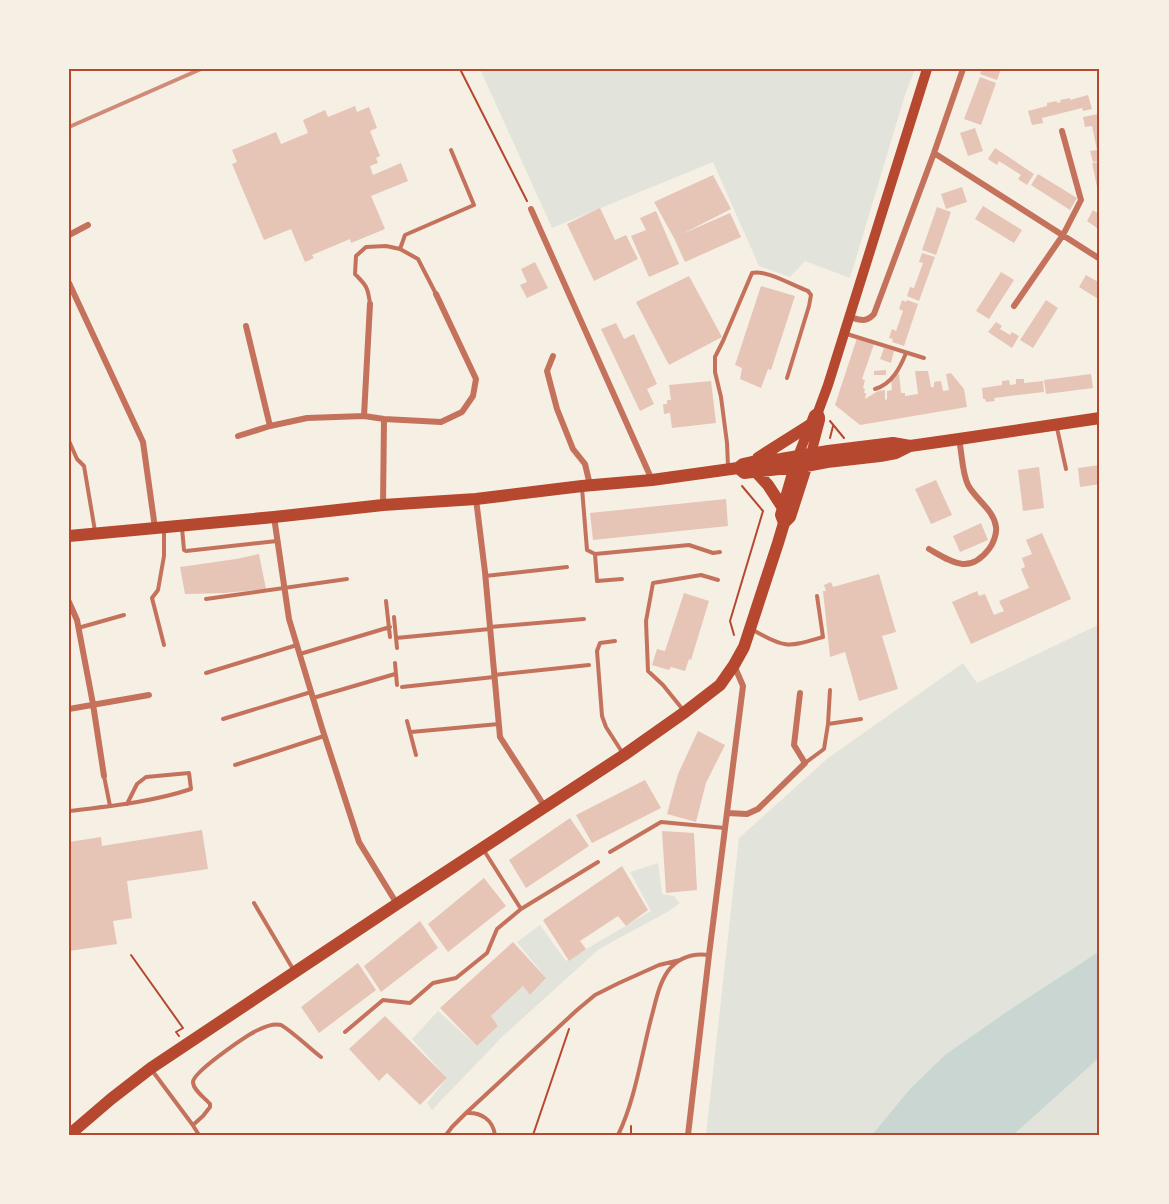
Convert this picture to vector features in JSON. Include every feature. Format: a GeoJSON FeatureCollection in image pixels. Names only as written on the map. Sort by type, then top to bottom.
{"type":"FeatureCollection","features":[{"type":"Feature","properties":{"kind":"main road"},"geometry":{"type":"LineString","coordinates":[[69,1135],[151,1068],[624,755],[720,685],[744,647],[784,523],[790,517],[810,425],[814,415],[818,412],[927,69]]}},
{"type":"Feature","properties":{"kind":"main road"},"geometry":{"type":"LineString","coordinates":[[784,523],[781,515],[783,508],[820,420],[818,412]]}},
{"type":"Feature","properties":{"kind":"main road"},"geometry":{"type":"LineString","coordinates":[[69,536],[383,505],[476,499],[652,480],[733,469],[743,464],[754,467],[803,461],[893,443],[910,446],[1100,418]]}},
{"type":"Feature","properties":{"kind":"main road"},"geometry":{"type":"LineString","coordinates":[[754,467],[768,453],[810,425]]}},
{"type":"Feature","properties":{"kind":"main road"},"geometry":{"type":"LineString","coordinates":[[754,467],[783,508]]}},
{"type":"Feature","properties":{"kind":"street"},"geometry":{"type":"LineString","coordinates":[[848,317],[863,320],[870,319],[874,314],[963,69]]}},
{"type":"Feature","properties":{"kind":"street"},"geometry":{"type":"LineString","coordinates":[[1014,306],[1063,235],[1081,200],[1062,131]]}},
{"type":"Feature","properties":{"kind":"street"},"geometry":{"type":"LineString","coordinates":[[934,153],[1100,259]]}},
{"type":"Feature","properties":{"kind":"street"},"geometry":{"type":"LineString","coordinates":[[531,209],[652,480]]}},
{"type":"Feature","properties":{"kind":"street"},"geometry":{"type":"LineString","coordinates":[[69,235],[88,225]]}},
{"type":"Feature","properties":{"kind":"street"},"geometry":{"type":"LineString","coordinates":[[69,283],[143,442],[160,527]]}},
{"type":"Feature","properties":{"kind":"street"},"geometry":{"type":"LineString","coordinates":[[238,436],[307,418],[364,416],[441,422],[462,412],[473,396],[476,379],[436,294]]}},
{"type":"Feature","properties":{"kind":"street"},"geometry":{"type":"LineString","coordinates":[[364,416],[370,304]]}},
{"type":"Feature","properties":{"kind":"street"},"geometry":{"type":"LineString","coordinates":[[246,326],[270,426]]}},
{"type":"Feature","properties":{"kind":"street"},"geometry":{"type":"LineString","coordinates":[[553,356],[547,371],[557,409],[573,449],[585,465],[586,486]]}},
{"type":"Feature","properties":{"kind":"street"},"geometry":{"type":"LineString","coordinates":[[383,505],[384,419]]}},
{"type":"Feature","properties":{"kind":"street"},"geometry":{"type":"LineString","coordinates":[[929,549],[948,560],[967,565],[982,558],[992,545],[996,528],[990,513],[966,481],[959,439]]}},
{"type":"Feature","properties":{"kind":"street"},"geometry":{"type":"LineString","coordinates":[[476,499],[500,737],[545,807]]}},
{"type":"Feature","properties":{"kind":"street"},"geometry":{"type":"LineString","coordinates":[[274,517],[289,619],[325,736],[359,842],[397,904]]}},
{"type":"Feature","properties":{"kind":"street"},"geometry":{"type":"LineString","coordinates":[[69,602],[78,628],[104,776]]}},
{"type":"Feature","properties":{"kind":"street"},"geometry":{"type":"LineString","coordinates":[[688,1135],[743,686],[734,665]]}},
{"type":"Feature","properties":{"kind":"street"},"geometry":{"type":"LineString","coordinates":[[727,813],[747,814],[758,809],[805,763],[794,746],[800,693]]}},
{"type":"Feature","properties":{"kind":"street"},"geometry":{"type":"LineString","coordinates":[[69,709],[149,694]]}},
{"type":"Feature","properties":{"kind":"lane"},"geometry":{"type":"LineString","coordinates":[[400,249],[405,235],[474,206],[450,150]]}},
{"type":"Feature","properties":{"kind":"lane"},"geometry":{"type":"LineString","coordinates":[[370,304],[365,284],[355,274],[356,256],[366,247],[386,246],[400,249],[418,259],[436,294]]}},
{"type":"Feature","properties":{"kind":"lane"},"geometry":{"type":"LineString","coordinates":[[733,469],[715,372],[715,357],[752,273],[757,271],[808,291],[811,295],[787,378]]}},
{"type":"Feature","properties":{"kind":"lane"},"geometry":{"type":"LineString","coordinates":[[843,332],[924,358]]}},
{"type":"Feature","properties":{"kind":"lane"},"geometry":{"type":"LineString","coordinates":[[875,389],[883,387],[900,369],[906,352]]}},
{"type":"Feature","properties":{"kind":"lane"},"geometry":{"type":"LineString","coordinates":[[1056,424],[1066,469]]}},
{"type":"Feature","properties":{"kind":"lane"},"geometry":{"type":"LineString","coordinates":[[69,441],[77,459],[84,466],[95,534]]}},
{"type":"Feature","properties":{"kind":"lane"},"geometry":{"type":"LineString","coordinates":[[586,486],[587,550],[595,554],[689,545],[713,553],[720,552]]}},
{"type":"Feature","properties":{"kind":"lane"},"geometry":{"type":"LineString","coordinates":[[181,526],[186,551],[277,541]]}},
{"type":"Feature","properties":{"kind":"lane"},"geometry":{"type":"LineString","coordinates":[[160,527],[164,556],[158,590],[152,598],[164,645]]}},
{"type":"Feature","properties":{"kind":"lane"},"geometry":{"type":"LineString","coordinates":[[595,554],[597,581],[622,579]]}},
{"type":"Feature","properties":{"kind":"lane"},"geometry":{"type":"LineString","coordinates":[[485,576],[567,567]]}},
{"type":"Feature","properties":{"kind":"lane"},"geometry":{"type":"LineString","coordinates":[[685,712],[648,671],[646,621],[653,583],[701,575],[718,580]]}},
{"type":"Feature","properties":{"kind":"lane"},"geometry":{"type":"LineString","coordinates":[[206,599],[347,579]]}},
{"type":"Feature","properties":{"kind":"lane"},"geometry":{"type":"LineString","coordinates":[[750,628],[775,642],[792,646],[823,637],[817,596]]}},
{"type":"Feature","properties":{"kind":"lane"},"geometry":{"type":"LineString","coordinates":[[386,601],[390,637]]}},
{"type":"Feature","properties":{"kind":"lane"},"geometry":{"type":"LineString","coordinates":[[78,628],[124,615]]}},
{"type":"Feature","properties":{"kind":"lane"},"geometry":{"type":"LineString","coordinates":[[394,616],[397,648]]}},
{"type":"Feature","properties":{"kind":"lane"},"geometry":{"type":"LineString","coordinates":[[396,638],[584,619]]}},
{"type":"Feature","properties":{"kind":"lane"},"geometry":{"type":"LineString","coordinates":[[300,654],[390,627]]}},
{"type":"Feature","properties":{"kind":"lane"},"geometry":{"type":"LineString","coordinates":[[615,641],[600,643],[597,651],[598,671],[602,716],[606,728],[624,755]]}},
{"type":"Feature","properties":{"kind":"lane"},"geometry":{"type":"LineString","coordinates":[[206,673],[297,645]]}},
{"type":"Feature","properties":{"kind":"lane"},"geometry":{"type":"LineString","coordinates":[[394,663],[397,685]]}},
{"type":"Feature","properties":{"kind":"lane"},"geometry":{"type":"LineString","coordinates":[[402,687],[589,665]]}},
{"type":"Feature","properties":{"kind":"lane"},"geometry":{"type":"LineString","coordinates":[[223,719],[395,674]]}},
{"type":"Feature","properties":{"kind":"lane"},"geometry":{"type":"LineString","coordinates":[[805,763],[824,749],[830,690]]}},
{"type":"Feature","properties":{"kind":"lane"},"geometry":{"type":"LineString","coordinates":[[828,724],[861,719]]}},
{"type":"Feature","properties":{"kind":"lane"},"geometry":{"type":"LineString","coordinates":[[407,721],[416,755]]}},
{"type":"Feature","properties":{"kind":"lane"},"geometry":{"type":"LineString","coordinates":[[411,732],[498,724]]}},
{"type":"Feature","properties":{"kind":"lane"},"geometry":{"type":"LineString","coordinates":[[235,765],[325,736]]}},
{"type":"Feature","properties":{"kind":"lane"},"geometry":{"type":"LineString","coordinates":[[69,811],[127,804],[191,789],[189,773],[146,777],[137,784],[127,804]]}},
{"type":"Feature","properties":{"kind":"lane"},"geometry":{"type":"LineString","coordinates":[[104,776],[110,806]]}},
{"type":"Feature","properties":{"kind":"lane"},"geometry":{"type":"LineString","coordinates":[[610,852],[661,822],[725,828]]}},
{"type":"Feature","properties":{"kind":"lane"},"geometry":{"type":"LineString","coordinates":[[482,848],[521,909]]}},
{"type":"Feature","properties":{"kind":"lane"},"geometry":{"type":"LineString","coordinates":[[345,1032],[383,1000],[410,1003],[433,983],[456,978],[487,953],[497,929],[521,909],[598,862]]}},
{"type":"Feature","properties":{"kind":"lane"},"geometry":{"type":"LineString","coordinates":[[254,903],[294,972]]}},
{"type":"Feature","properties":{"kind":"lane"},"geometry":{"type":"LineString","coordinates":[[446,1135],[452,1126],[595,995],[659,965],[696,954],[709,955]]}},
{"type":"Feature","properties":{"kind":"lane"},"geometry":{"type":"LineString","coordinates":[[618,1135],[631,1097],[658,992],[668,972],[680,960]]}},
{"type":"Feature","properties":{"kind":"lane"},"geometry":{"type":"LineString","coordinates":[[193,1125],[210,1107],[210,1104],[193,1085],[194,1078],[244,1037],[259,1029],[270,1025],[281,1025],[321,1057]]}},
{"type":"Feature","properties":{"kind":"lane"},"geometry":{"type":"LineString","coordinates":[[151,1068],[199,1135]]}},
{"type":"Feature","properties":{"kind":"lane"},"geometry":{"type":"LineString","coordinates":[[466,1113],[474,1113],[486,1118],[494,1128],[495,1135]]}},
{"type":"Feature","properties":{"kind":"path"},"geometry":{"type":"LineString","coordinates":[[460,69],[531,209]]}},
{"type":"Feature","properties":{"kind":"path"},"geometry":{"type":"LineString","coordinates":[[831,430],[833,425]]}},
{"type":"Feature","properties":{"kind":"path"},"geometry":{"type":"LineString","coordinates":[[742,485],[763,512],[730,621],[735,636],[744,647]]}},
{"type":"Feature","properties":{"kind":"path"},"geometry":{"type":"LineString","coordinates":[[130,955],[183,1028],[176,1032],[179,1036]]}},
{"type":"Feature","properties":{"kind":"path"},"geometry":{"type":"LineString","coordinates":[[532,1135],[575,1012]]}},
{"type":"Feature","properties":{"kind":"shaded area"},"geometry":{"type":"Polygon","coordinates":[[[480,69],[915,69],[905,95],[850,278],[805,261],[790,277],[759,266],[713,162],[552,228],[480,69]]]}},
{"type":"Feature","properties":{"kind":"shaded area"},"geometry":{"type":"Polygon","coordinates":[[[1100,624],[1100,1135],[706,1135],[739,838],[828,758],[963,663],[977,683],[1100,624]]]}},
{"type":"Feature","properties":{"kind":"shaded area"},"geometry":{"type":"Polygon","coordinates":[[[658,863],[662,894],[674,896],[680,903],[599,949],[502,1037],[432,1110],[427,1103],[447,1078],[412,1039],[438,1011],[477,1046],[498,1026],[491,1016],[523,986],[530,995],[546,978],[517,942],[540,925],[566,961],[651,911],[630,872],[658,863]]]}},
{"type":"Feature","properties":{"kind":"shaded area"},"geometry":{"type":"Polygon","coordinates":[[[1100,951],[1100,1057],[1013,1135],[872,1135],[910,1089],[945,1055],[1100,951]]]}},
{"type":"Feature","properties":{"kind":"building"},"geometry":{"type":"Polygon","coordinates":[[[982,69],[1001,69],[997,80],[980,74],[982,69]]]}},
{"type":"Feature","properties":{"kind":"building"},"geometry":{"type":"Polygon","coordinates":[[[980,77],[996,83],[981,125],[964,119],[980,77]]]}},
{"type":"Feature","properties":{"kind":"building"},"geometry":{"type":"Polygon","coordinates":[[[1088,95],[1092,109],[1083,111],[1082,108],[1042,118],[1043,123],[1032,125],[1028,111],[1047,106],[1047,103],[1057,101],[1057,103],[1061,102],[1060,100],[1088,95]]]}},
{"type":"Feature","properties":{"kind":"building"},"geometry":{"type":"Polygon","coordinates":[[[355,106],[357,112],[369,107],[377,128],[370,131],[380,156],[376,158],[378,163],[370,166],[373,175],[401,163],[408,181],[371,196],[385,229],[351,243],[350,239],[312,255],[314,258],[305,262],[291,229],[264,240],[232,164],[237,162],[232,150],[276,132],[281,144],[308,133],[303,120],[325,110],[328,117],[355,106]]]}},
{"type":"Feature","properties":{"kind":"building"},"geometry":{"type":"Polygon","coordinates":[[[1098,114],[1100,161],[1093,162],[1090,151],[1097,150],[1092,126],[1085,127],[1083,117],[1098,114]]]}},
{"type":"Feature","properties":{"kind":"building"},"geometry":{"type":"Polygon","coordinates":[[[975,128],[983,151],[968,156],[960,133],[975,128]]]}},
{"type":"Feature","properties":{"kind":"building"},"geometry":{"type":"Polygon","coordinates":[[[995,148],[1034,174],[1027,185],[1018,179],[1021,175],[999,161],[997,165],[988,159],[995,148]]]}},
{"type":"Feature","properties":{"kind":"building"},"geometry":{"type":"Polygon","coordinates":[[[1100,162],[1100,196],[1099,196],[1092,163],[1100,162]]]}},
{"type":"Feature","properties":{"kind":"building"},"geometry":{"type":"Polygon","coordinates":[[[1038,174],[1077,198],[1070,210],[1031,185],[1038,174]]]}},
{"type":"Feature","properties":{"kind":"building"},"geometry":{"type":"Polygon","coordinates":[[[713,175],[731,209],[682,234],[730,213],[741,237],[685,262],[654,202],[713,175]]]}},
{"type":"Feature","properties":{"kind":"building"},"geometry":{"type":"Polygon","coordinates":[[[962,187],[967,202],[946,209],[941,194],[962,187]]]}},
{"type":"Feature","properties":{"kind":"building"},"geometry":{"type":"Polygon","coordinates":[[[983,206],[1022,230],[1014,243],[975,219],[983,206]]]}},
{"type":"Feature","properties":{"kind":"building"},"geometry":{"type":"Polygon","coordinates":[[[937,207],[951,212],[936,255],[922,250],[937,207]]]}},
{"type":"Feature","properties":{"kind":"building"},"geometry":{"type":"Polygon","coordinates":[[[600,208],[615,240],[626,235],[638,259],[594,281],[567,224],[600,208]]]}},
{"type":"Feature","properties":{"kind":"building"},"geometry":{"type":"Polygon","coordinates":[[[1093,210],[1100,215],[1100,230],[1087,221],[1093,210]]]}},
{"type":"Feature","properties":{"kind":"building"},"geometry":{"type":"Polygon","coordinates":[[[656,211],[679,264],[649,277],[631,236],[646,230],[640,218],[656,211]]]}},
{"type":"Feature","properties":{"kind":"building"},"geometry":{"type":"Polygon","coordinates":[[[922,253],[935,257],[919,301],[907,296],[910,287],[914,288],[923,263],[919,262],[922,253]]]}},
{"type":"Feature","properties":{"kind":"building"},"geometry":{"type":"Polygon","coordinates":[[[535,262],[548,288],[527,298],[520,285],[527,282],[521,269],[535,262]]]}},
{"type":"Feature","properties":{"kind":"building"},"geometry":{"type":"Polygon","coordinates":[[[1001,272],[1014,280],[989,319],[976,311],[1001,272]]]}},
{"type":"Feature","properties":{"kind":"building"},"geometry":{"type":"Polygon","coordinates":[[[1086,275],[1100,283],[1100,300],[1079,287],[1086,275]]]}},
{"type":"Feature","properties":{"kind":"building"},"geometry":{"type":"Polygon","coordinates":[[[689,276],[722,337],[669,365],[636,302],[689,276]]]}},
{"type":"Feature","properties":{"kind":"building"},"geometry":{"type":"Polygon","coordinates":[[[761,286],[795,296],[771,370],[768,369],[761,388],[740,379],[742,368],[735,365],[761,286]]]}},
{"type":"Feature","properties":{"kind":"building"},"geometry":{"type":"Polygon","coordinates":[[[902,300],[918,304],[904,346],[892,342],[893,339],[889,338],[892,329],[896,331],[903,311],[899,309],[902,300]]]}},
{"type":"Feature","properties":{"kind":"building"},"geometry":{"type":"Polygon","coordinates":[[[1046,300],[1058,308],[1033,348],[1020,340],[1046,300]]]}},
{"type":"Feature","properties":{"kind":"building"},"geometry":{"type":"Polygon","coordinates":[[[996,322],[1002,326],[1000,329],[1010,335],[1012,332],[1019,336],[1012,348],[988,332],[996,322]]]}},
{"type":"Feature","properties":{"kind":"building"},"geometry":{"type":"Polygon","coordinates":[[[616,323],[624,339],[634,334],[657,384],[647,389],[654,404],[640,411],[601,329],[616,323]]]}},
{"type":"Feature","properties":{"kind":"building"},"geometry":{"type":"Polygon","coordinates":[[[857,338],[874,344],[862,379],[865,380],[863,388],[866,393],[865,399],[878,391],[885,390],[885,400],[887,399],[887,391],[892,390],[891,380],[899,373],[901,393],[905,393],[905,396],[918,394],[915,371],[928,371],[931,387],[934,387],[934,382],[941,381],[943,391],[949,390],[946,374],[951,373],[964,389],[967,407],[860,425],[835,405],[857,338]]]}},
{"type":"Feature","properties":{"kind":"building"},"geometry":{"type":"Polygon","coordinates":[[[884,348],[894,351],[891,363],[880,359],[884,348]]]}},
{"type":"Feature","properties":{"kind":"building"},"geometry":{"type":"Polygon","coordinates":[[[886,370],[886,375],[874,375],[874,371],[886,370]]]}},
{"type":"Feature","properties":{"kind":"building"},"geometry":{"type":"Polygon","coordinates":[[[1091,374],[1093,388],[1046,394],[1044,380],[1091,374]]]}},
{"type":"Feature","properties":{"kind":"building"},"geometry":{"type":"Polygon","coordinates":[[[1016,379],[1024,379],[1024,383],[1043,381],[1044,392],[994,398],[995,401],[986,402],[983,399],[982,388],[1002,385],[1002,381],[1009,380],[1010,385],[1016,384],[1016,379]]]}},
{"type":"Feature","properties":{"kind":"building"},"geometry":{"type":"Polygon","coordinates":[[[711,381],[716,423],[672,428],[670,413],[664,414],[663,404],[671,400],[669,385],[711,381]]]}},
{"type":"Feature","properties":{"kind":"building"},"geometry":{"type":"Polygon","coordinates":[[[1100,465],[1100,484],[1080,487],[1078,468],[1100,465]]]}},
{"type":"Feature","properties":{"kind":"building"},"geometry":{"type":"Polygon","coordinates":[[[1039,467],[1044,508],[1023,511],[1018,470],[1039,467]]]}},
{"type":"Feature","properties":{"kind":"building"},"geometry":{"type":"Polygon","coordinates":[[[936,480],[952,515],[931,524],[915,489],[936,480]]]}},
{"type":"Feature","properties":{"kind":"building"},"geometry":{"type":"Polygon","coordinates":[[[726,499],[728,526],[593,540],[590,513],[726,499]]]}},
{"type":"Feature","properties":{"kind":"building"},"geometry":{"type":"Polygon","coordinates":[[[981,523],[988,540],[960,552],[953,536],[981,523]]]}},
{"type":"Feature","properties":{"kind":"building"},"geometry":{"type":"Polygon","coordinates":[[[1042,533],[1071,599],[971,644],[952,602],[977,591],[979,596],[985,594],[994,615],[1004,611],[999,601],[1029,588],[1021,569],[1025,567],[1022,558],[1032,554],[1026,540],[1042,533]]]}},
{"type":"Feature","properties":{"kind":"building"},"geometry":{"type":"Polygon","coordinates":[[[259,554],[266,589],[185,594],[180,567],[259,554]]]}},
{"type":"Feature","properties":{"kind":"building"},"geometry":{"type":"Polygon","coordinates":[[[879,574],[896,632],[882,636],[898,689],[859,701],[845,652],[830,657],[823,591],[826,591],[824,585],[831,582],[833,587],[879,574]]]}},
{"type":"Feature","properties":{"kind":"building"},"geometry":{"type":"Polygon","coordinates":[[[684,593],[709,601],[691,660],[689,659],[685,671],[671,667],[669,670],[652,665],[657,649],[665,651],[684,593]]]}},
{"type":"Feature","properties":{"kind":"building"},"geometry":{"type":"Polygon","coordinates":[[[698,731],[725,745],[706,783],[696,822],[667,814],[678,774],[698,731]]]}},
{"type":"Feature","properties":{"kind":"building"},"geometry":{"type":"Polygon","coordinates":[[[645,780],[661,808],[592,843],[576,815],[645,780]]]}},
{"type":"Feature","properties":{"kind":"building"},"geometry":{"type":"Polygon","coordinates":[[[570,818],[589,846],[526,888],[509,860],[570,818]]]}},
{"type":"Feature","properties":{"kind":"building"},"geometry":{"type":"Polygon","coordinates":[[[202,830],[208,869],[127,881],[132,918],[113,921],[117,944],[69,951],[69,842],[101,837],[102,846],[202,830]]]}},
{"type":"Feature","properties":{"kind":"building"},"geometry":{"type":"Polygon","coordinates":[[[662,831],[694,833],[697,890],[666,893],[662,831]]]}},
{"type":"Feature","properties":{"kind":"building"},"geometry":{"type":"Polygon","coordinates":[[[622,866],[648,910],[626,926],[618,916],[580,941],[586,949],[569,961],[543,920],[622,866]]]}},
{"type":"Feature","properties":{"kind":"building"},"geometry":{"type":"Polygon","coordinates":[[[484,878],[506,906],[448,952],[428,924],[484,878]]]}},
{"type":"Feature","properties":{"kind":"building"},"geometry":{"type":"Polygon","coordinates":[[[420,921],[438,948],[381,992],[364,966],[420,921]]]}},
{"type":"Feature","properties":{"kind":"building"},"geometry":{"type":"Polygon","coordinates":[[[513,942],[546,978],[530,995],[523,986],[491,1016],[498,1026],[477,1046],[440,1008],[513,942]]]}},
{"type":"Feature","properties":{"kind":"building"},"geometry":{"type":"Polygon","coordinates":[[[358,963],[376,990],[319,1033],[301,1007],[358,963]]]}},
{"type":"Feature","properties":{"kind":"building"},"geometry":{"type":"Polygon","coordinates":[[[385,1016],[447,1078],[420,1105],[387,1073],[379,1081],[349,1049],[385,1016]]]}},
{"type":"Feature","properties":{"kind":"railway"},"geometry":{"type":"LineString","coordinates":[[69,127],[201,69]]}}]}
